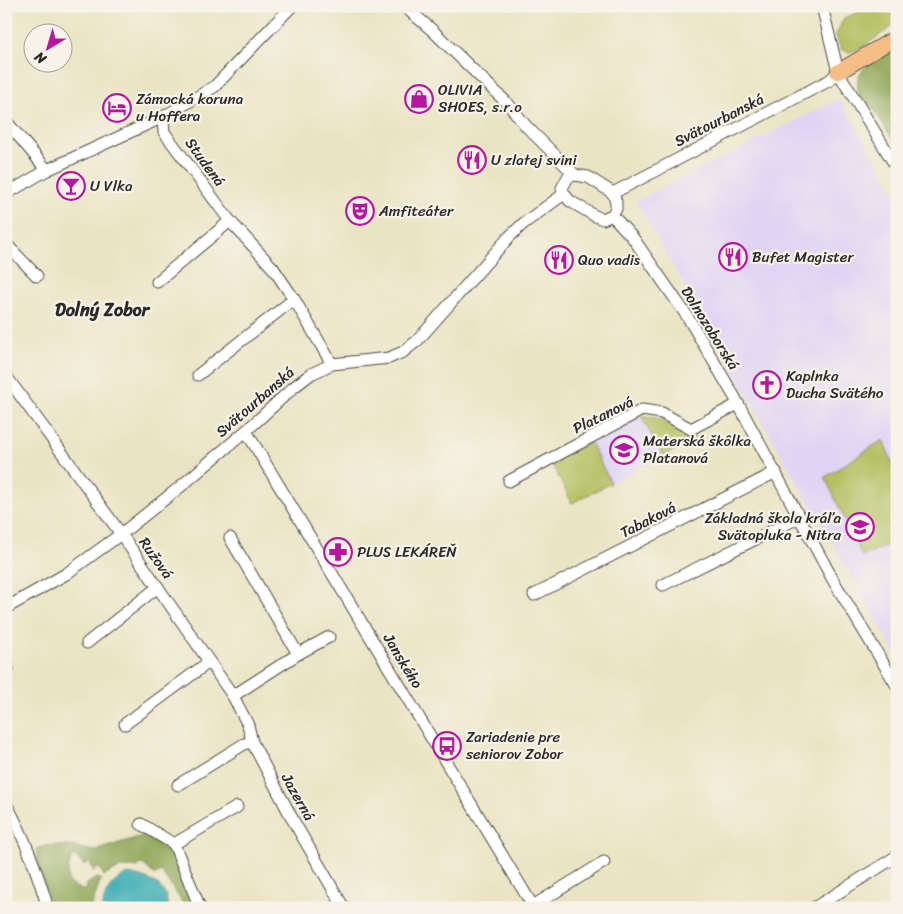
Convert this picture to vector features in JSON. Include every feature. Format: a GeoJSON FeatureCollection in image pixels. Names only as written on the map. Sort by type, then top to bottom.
{"type":"FeatureCollection","features":[{"type":"Feature","properties":{"kind":"main road"},"geometry":{"type":"LineString","coordinates":[[838,72],[897,37]]}},
{"type":"Feature","properties":{"kind":"street"},"geometry":{"type":"LineString","coordinates":[[6,194],[47,170],[163,117],[214,87],[246,56],[292,6]]}},
{"type":"Feature","properties":{"kind":"street"},"geometry":{"type":"LineString","coordinates":[[404,6],[432,30],[509,105],[526,126],[575,175]]}},
{"type":"Feature","properties":{"kind":"street"},"geometry":{"type":"LineString","coordinates":[[822,6],[838,72],[897,168]]}},
{"type":"Feature","properties":{"kind":"street","name":"Svätourbanská"},"geometry":{"type":"LineString","coordinates":[[613,193],[830,80],[838,72]]}},
{"type":"Feature","properties":{"kind":"street","name":"Studená"},"geometry":{"type":"LineString","coordinates":[[163,117],[164,132],[230,222],[273,268],[294,299],[332,364]]}},
{"type":"Feature","properties":{"kind":"street"},"geometry":{"type":"LineString","coordinates":[[6,121],[47,170]]}},
{"type":"Feature","properties":{"kind":"street"},"geometry":{"type":"LineString","coordinates":[[575,175],[588,178],[613,193],[616,209],[612,216],[603,218],[595,216],[570,201],[562,188],[564,181],[568,177],[575,175]]}},
{"type":"Feature","properties":{"kind":"street","name":"Svätourbanská"},"geometry":{"type":"LineString","coordinates":[[6,608],[66,574],[121,534],[246,431],[311,374],[332,364],[389,358],[403,352],[417,341],[524,223],[564,194]]}},
{"type":"Feature","properties":{"kind":"street","name":"Dolnozoborská"},"geometry":{"type":"LineString","coordinates":[[612,216],[633,238],[687,316],[776,472],[833,580],[897,686]]}},
{"type":"Feature","properties":{"kind":"street"},"geometry":{"type":"LineString","coordinates":[[158,282],[230,222]]}},
{"type":"Feature","properties":{"kind":"street"},"geometry":{"type":"LineString","coordinates":[[6,244],[36,276]]}},
{"type":"Feature","properties":{"kind":"street"},"geometry":{"type":"LineString","coordinates":[[198,375],[294,299]]}},
{"type":"Feature","properties":{"kind":"street","name":"Ružová"},"geometry":{"type":"LineString","coordinates":[[6,376],[121,534],[233,696]]}},
{"type":"Feature","properties":{"kind":"street","name":"Platanová"},"geometry":{"type":"LineString","coordinates":[[509,481],[642,410],[662,413],[691,429],[738,404]]}},
{"type":"Feature","properties":{"kind":"street","name":"Janského"},"geometry":{"type":"LineString","coordinates":[[246,431],[533,907]]}},
{"type":"Feature","properties":{"kind":"street","name":"Tabaková"},"geometry":{"type":"LineString","coordinates":[[534,595],[776,472]]}},
{"type":"Feature","properties":{"kind":"street"},"geometry":{"type":"LineString","coordinates":[[663,585],[800,518]]}},
{"type":"Feature","properties":{"kind":"street"},"geometry":{"type":"LineString","coordinates":[[230,538],[298,654]]}},
{"type":"Feature","properties":{"kind":"street"},"geometry":{"type":"LineString","coordinates":[[87,643],[158,587]]}},
{"type":"Feature","properties":{"kind":"street"},"geometry":{"type":"LineString","coordinates":[[233,696],[329,636]]}},
{"type":"Feature","properties":{"kind":"street"},"geometry":{"type":"LineString","coordinates":[[6,658],[8,669],[6,678]]}},
{"type":"Feature","properties":{"kind":"street"},"geometry":{"type":"LineString","coordinates":[[125,724],[209,662]]}},
{"type":"Feature","properties":{"kind":"street","name":"Jazerná"},"geometry":{"type":"LineString","coordinates":[[233,696],[248,725],[252,742],[294,822],[344,908]]}},
{"type":"Feature","properties":{"kind":"street"},"geometry":{"type":"LineString","coordinates":[[178,784],[244,744],[252,742]]}},
{"type":"Feature","properties":{"kind":"street"},"geometry":{"type":"LineString","coordinates":[[6,804],[12,826],[38,876],[48,908]]}},
{"type":"Feature","properties":{"kind":"street"},"geometry":{"type":"LineString","coordinates":[[174,844],[237,807]]}},
{"type":"Feature","properties":{"kind":"street"},"geometry":{"type":"LineString","coordinates":[[141,824],[174,844],[200,908]]}},
{"type":"Feature","properties":{"kind":"street"},"geometry":{"type":"LineString","coordinates":[[814,908],[819,903],[897,856]]}},
{"type":"Feature","properties":{"kind":"street"},"geometry":{"type":"LineString","coordinates":[[533,907],[604,862]]}},
{"type":"Feature","properties":{"kind":"shaded area"},"geometry":{"type":"Polygon","coordinates":[[[839,99],[897,194],[897,656],[636,201],[839,99]]]}},
{"type":"Feature","properties":{"kind":"shaded area","name":"Materská škôlka Platanová"},"geometry":{"type":"Polygon","coordinates":[[[641,416],[662,418],[697,439],[572,503],[550,462],[641,416]]]}},
{"type":"Feature","properties":{"kind":"green space"},"geometry":{"type":"Polygon","coordinates":[[[861,6],[897,6],[897,23],[861,48],[849,52],[841,49],[836,35],[844,18],[862,11],[861,6]]]}},
{"type":"Feature","properties":{"kind":"green space"},"geometry":{"type":"Polygon","coordinates":[[[897,48],[897,147],[870,103],[865,106],[857,85],[859,76],[869,64],[897,48]]]}},
{"type":"Feature","properties":{"kind":"green space"},"geometry":{"type":"Polygon","coordinates":[[[641,416],[662,419],[696,439],[663,456],[641,416]]]}},
{"type":"Feature","properties":{"kind":"green space"},"geometry":{"type":"Polygon","coordinates":[[[883,440],[897,474],[897,541],[862,556],[825,477],[883,440]]]}},
{"type":"Feature","properties":{"kind":"green space"},"geometry":{"type":"Polygon","coordinates":[[[590,442],[611,483],[572,503],[551,462],[590,442]]]}},
{"type":"Feature","properties":{"kind":"green space"},"geometry":{"type":"Polygon","coordinates":[[[151,833],[171,845],[196,908],[186,908],[161,871],[155,875],[144,865],[140,864],[137,868],[124,868],[104,876],[99,867],[94,872],[90,862],[83,865],[75,855],[68,869],[70,884],[86,890],[87,884],[96,878],[101,879],[91,908],[51,908],[38,864],[36,849],[49,845],[72,846],[94,851],[151,833]]]}},
{"type":"Feature","properties":{"kind":"water"},"geometry":{"type":"Polygon","coordinates":[[[129,874],[150,880],[159,886],[166,896],[169,908],[103,908],[105,896],[111,886],[129,874]]]}},
{"type":"Feature","properties":{"kind":"place","name":"OLIVIA SHOES, s.r.o"},"geometry":{"type":"Point","coordinates":[419,99]}},
{"type":"Feature","properties":{"kind":"place","name":"Zámocká koruna u Hoffera"},"geometry":{"type":"Point","coordinates":[117,108]}},
{"type":"Feature","properties":{"kind":"place","name":"U zlatej svini"},"geometry":{"type":"Point","coordinates":[472,160]}},
{"type":"Feature","properties":{"kind":"place","name":"U Vlka"},"geometry":{"type":"Point","coordinates":[71,186]}},
{"type":"Feature","properties":{"kind":"place","name":"Amfiteáter"},"geometry":{"type":"Point","coordinates":[360,211]}},
{"type":"Feature","properties":{"kind":"place","name":"Bufet Magister"},"geometry":{"type":"Point","coordinates":[733,257]}},
{"type":"Feature","properties":{"kind":"place","name":"Quo vadis"},"geometry":{"type":"Point","coordinates":[559,260]}},
{"type":"Feature","properties":{"kind":"place","name":"Kaplnka Ducha Svätého"},"geometry":{"type":"Point","coordinates":[767,385]}},
{"type":"Feature","properties":{"kind":"place","name":"Materská škôlka Platanová"},"geometry":{"type":"Point","coordinates":[624,450]}},
{"type":"Feature","properties":{"kind":"place","name":"Základná škola kráľa Svätopluka - Nitra"},"geometry":{"type":"Point","coordinates":[860,527]}},
{"type":"Feature","properties":{"kind":"place","name":"PLUS LEKÁREŇ"},"geometry":{"type":"Point","coordinates":[338,552]}},
{"type":"Feature","properties":{"kind":"place","name":"Zariadenie pre seniorov Zobor"},"geometry":{"type":"Point","coordinates":[447,746]}},
{"type":"Feature","properties":{"kind":"district","name":"Dolný Zobor"},"geometry":{"type":"Point","coordinates":[102,310]}}]}
